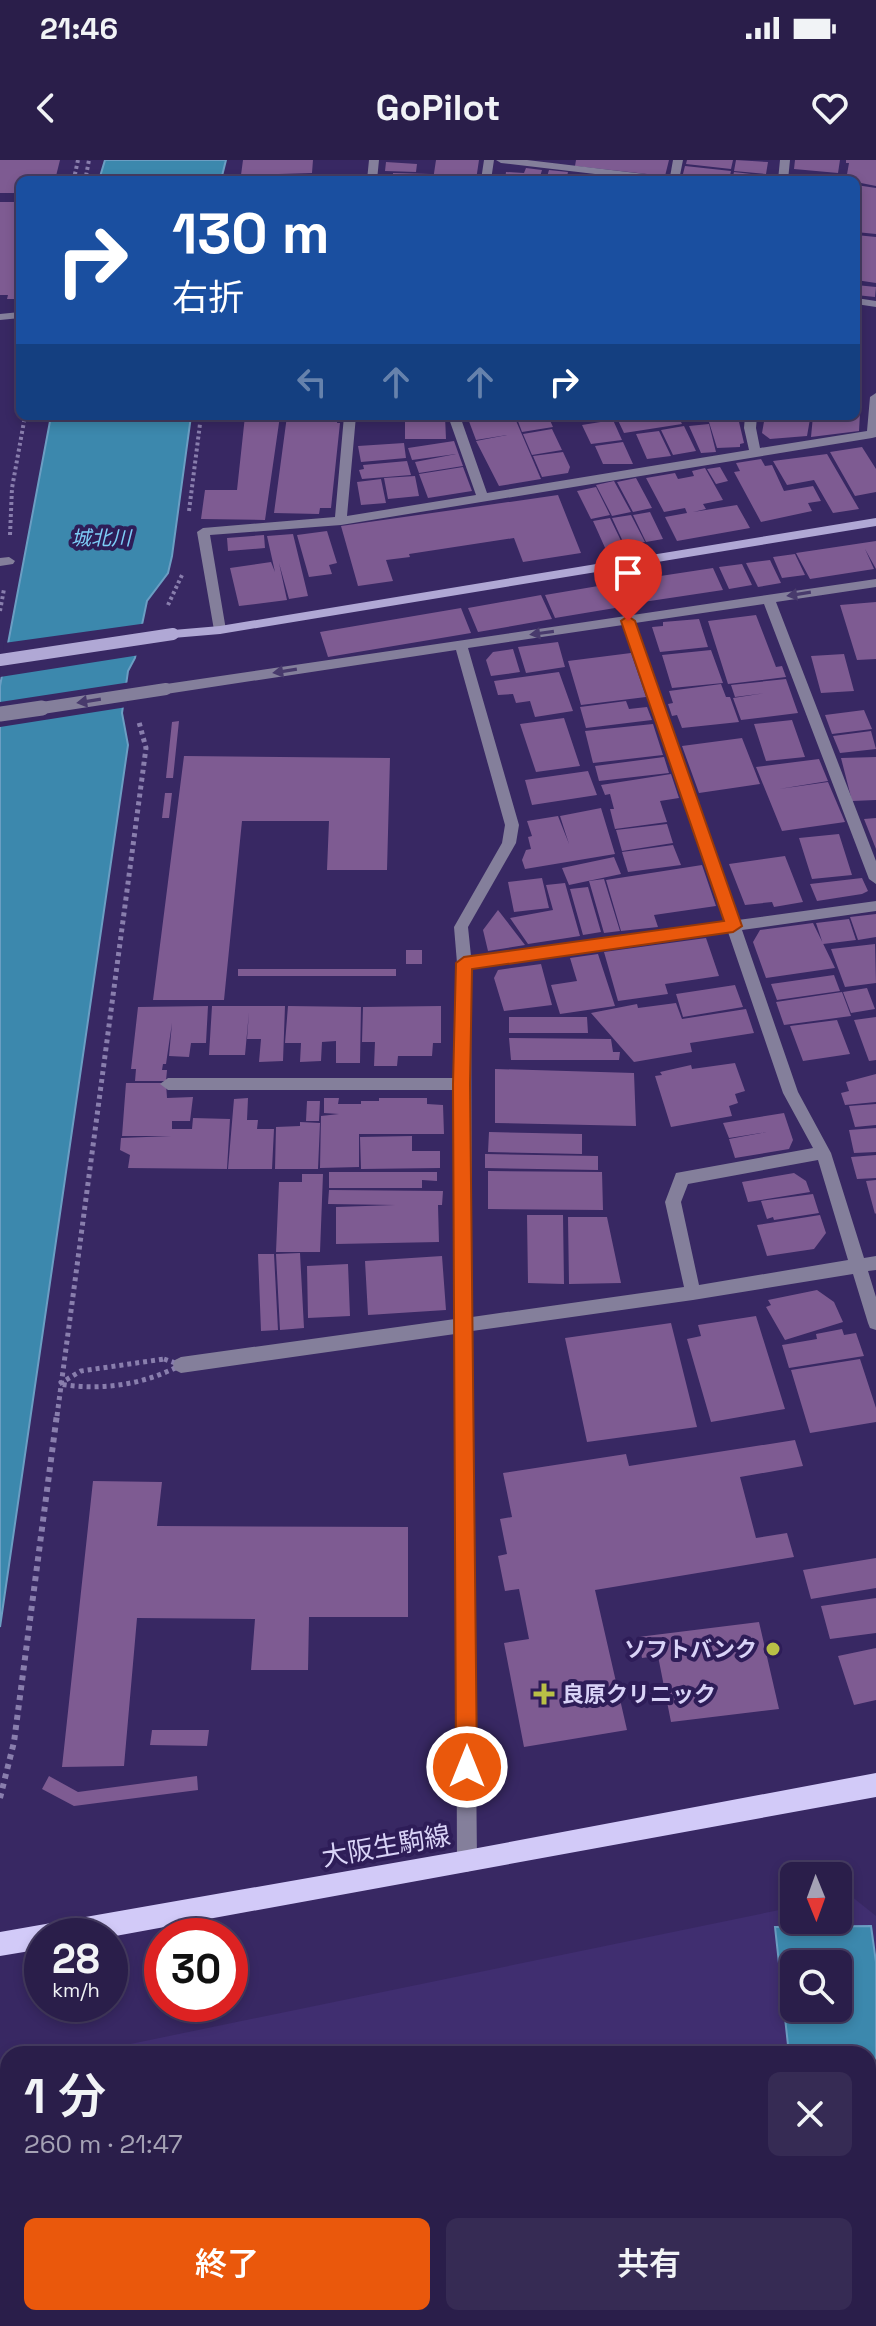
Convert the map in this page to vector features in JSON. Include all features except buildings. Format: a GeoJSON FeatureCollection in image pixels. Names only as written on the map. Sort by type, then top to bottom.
{"type":"FeatureCollection","features":[{"type":"Feature","properties":{"kind":"main road","name":"大阪生駒線"},"geometry":{"type":"LineString","coordinates":[[128,1921],[467,1862],[876,1785]]}},
{"type":"Feature","properties":{"kind":"street"},"geometry":{"type":"LineString","coordinates":[[501,160],[639,176]]}},
{"type":"Feature","properties":{"kind":"street"},"geometry":{"type":"LineString","coordinates":[[220,630],[203,532],[341,521],[874,433],[876,397]]}},
{"type":"Feature","properties":{"kind":"street"},"geometry":{"type":"LineString","coordinates":[[341,521],[350,420]]}},
{"type":"Feature","properties":{"kind":"street"},"geometry":{"type":"LineString","coordinates":[[455,420],[483,498]]}},
{"type":"Feature","properties":{"kind":"street"},"geometry":{"type":"LineString","coordinates":[[751,420],[755,453]]}},
{"type":"Feature","properties":{"kind":"street"},"geometry":{"type":"LineString","coordinates":[[0,660],[220,630],[876,522]]}},
{"type":"Feature","properties":{"kind":"street"},"geometry":{"type":"LineString","coordinates":[[0,714],[876,583]]}},
{"type":"Feature","properties":{"kind":"street"},"geometry":{"type":"LineString","coordinates":[[768,599],[876,879]]}},
{"type":"Feature","properties":{"kind":"street"},"geometry":{"type":"LineString","coordinates":[[628,621],[791,1093],[823,1153],[867,1264],[876,1323]]}},
{"type":"Feature","properties":{"kind":"street"},"geometry":{"type":"LineString","coordinates":[[461,645],[512,825],[509,843],[461,927],[464,963],[462,1084],[467,1862]]}},
{"type":"Feature","properties":{"kind":"street"},"geometry":{"type":"LineString","coordinates":[[464,963],[876,906]]}},
{"type":"Feature","properties":{"kind":"street"},"geometry":{"type":"LineString","coordinates":[[168,1084],[462,1084]]}},
{"type":"Feature","properties":{"kind":"street"},"geometry":{"type":"LineString","coordinates":[[693,1293],[673,1202],[682,1178],[823,1153]]}},
{"type":"Feature","properties":{"kind":"street"},"geometry":{"type":"LineString","coordinates":[[181,1365],[693,1293],[867,1264]]}},
{"type":"Feature","properties":{"kind":"path"},"geometry":{"type":"LineString","coordinates":[[0,611],[12,488],[24,420]]}},
{"type":"Feature","properties":{"kind":"path"},"geometry":{"type":"LineString","coordinates":[[188,516],[200,420]]}},
{"type":"Feature","properties":{"kind":"path"},"geometry":{"type":"LineString","coordinates":[[167,613],[169,599],[187,568]]}},
{"type":"Feature","properties":{"kind":"path"},"geometry":{"type":"LineString","coordinates":[[0,1798],[14,1742],[59,1384],[146,748],[139,721]]}},
{"type":"Feature","properties":{"kind":"path"},"geometry":{"type":"LineString","coordinates":[[59,1384],[81,1371],[164,1359]]}},
{"type":"Feature","properties":{"kind":"path"},"geometry":{"type":"LineString","coordinates":[[59,1384],[78,1389],[162,1377]]}},
{"type":"Feature","properties":{"kind":"shaded area"},"geometry":{"type":"Polygon","coordinates":[[[852,1897],[876,1916],[876,2046],[121,2046],[780,1910],[780,1934],[852,1934],[852,1897]]]}},
{"type":"Feature","properties":{"kind":"water"},"geometry":{"type":"Polygon","coordinates":[[[105,160],[226,160],[222,176],[100,176],[105,160]]]}},
{"type":"Feature","properties":{"kind":"water","name":"城北川"},"geometry":{"type":"Polygon","coordinates":[[[50,420],[190,420],[168,573],[147,601],[135,658],[128,671],[122,713],[128,745],[0,1627],[0,686],[50,420]]]}},
{"type":"Feature","properties":{"kind":"water"},"geometry":{"type":"Polygon","coordinates":[[[852,1926],[871,1926],[876,1962],[876,2046],[788,2046],[785,2022],[852,2022],[852,1950],[780,1950],[780,1972],[775,1927],[780,1927],[780,1934],[852,1934],[852,1926]]]}},
{"type":"Feature","properties":{"kind":"pier"},"geometry":{"type":"Polygon","coordinates":[[[148,623],[140,655],[0,677],[4,643],[148,623]]]}},
{"type":"Feature","properties":{"kind":"pier"},"geometry":{"type":"Polygon","coordinates":[[[131,682],[127,707],[0,727],[0,702],[131,682]]]}},
{"type":"Feature","properties":{"kind":"place","name":"ソフトバンク"},"geometry":{"type":"Point","coordinates":[773,1649]}},
{"type":"Feature","properties":{"kind":"place","name":"良原クリニック"},"geometry":{"type":"Point","coordinates":[544,1694]}},
{"type":"Feature","properties":{"kind":"route"},"geometry":{"type":"LineString","coordinates":[[467,1767],[462,1084],[464,963],[733,926],[628,621]]}}]}
